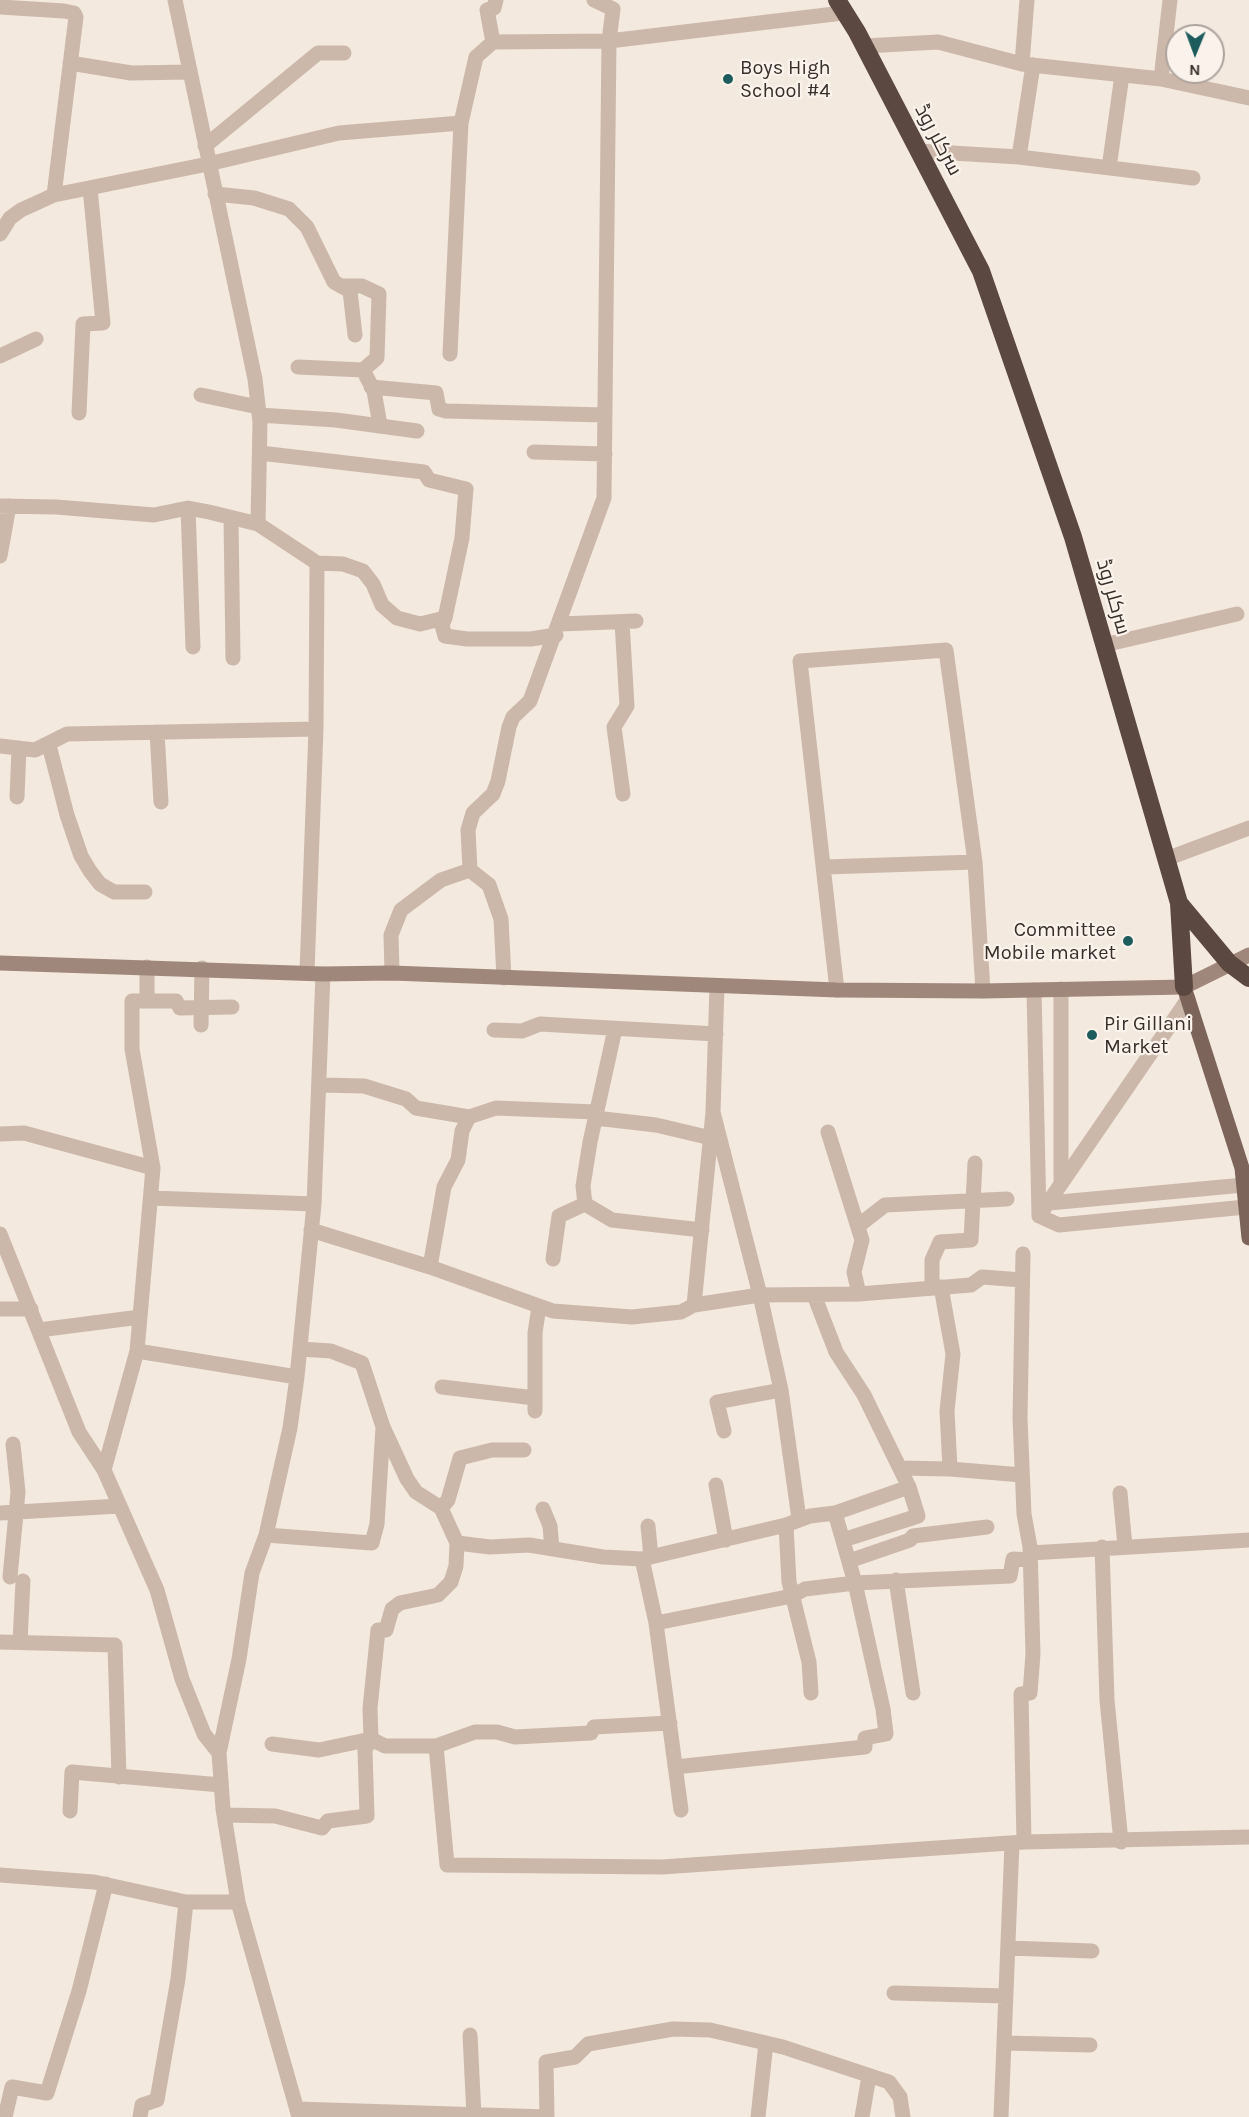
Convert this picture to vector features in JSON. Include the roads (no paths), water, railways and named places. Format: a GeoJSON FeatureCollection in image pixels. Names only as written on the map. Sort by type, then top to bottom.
{"type":"FeatureCollection","features":[{"type":"Feature","properties":{"kind":"highway","name":"سرکلر روڈ"},"geometry":{"type":"LineString","coordinates":[[840,6],[864,46],[981,271],[1073,537],[1179,903],[1186,993]]}},
{"type":"Feature","properties":{"kind":"highway"},"geometry":{"type":"LineString","coordinates":[[1179,903],[1229,963],[1249,978]]}},
{"type":"Feature","properties":{"kind":"main road"},"geometry":{"type":"LineString","coordinates":[[0,963],[202,968],[323,974],[392,973],[837,990],[1061,989],[1186,993],[1229,963],[1249,955]]}},
{"type":"Feature","properties":{"kind":"main road","name":"سرکلر روڈ"},"geometry":{"type":"LineString","coordinates":[[1186,993],[1245,1177],[1249,1238]]}},
{"type":"Feature","properties":{"kind":"street"},"geometry":{"type":"LineString","coordinates":[[175,0],[255,380],[260,453],[258,524]]}},
{"type":"Feature","properties":{"kind":"street"},"geometry":{"type":"LineString","coordinates":[[493,42],[487,10],[494,8],[496,0]]}},
{"type":"Feature","properties":{"kind":"street"},"geometry":{"type":"LineString","coordinates":[[504,978],[501,919],[489,885],[470,870],[468,830],[473,813],[493,794],[498,781],[509,727],[513,717],[530,701],[558,630],[604,498],[609,41],[613,9],[594,0]]}},
{"type":"Feature","properties":{"kind":"street"},"geometry":{"type":"LineString","coordinates":[[1019,157],[1028,65],[1027,0]]}},
{"type":"Feature","properties":{"kind":"street"},"geometry":{"type":"LineString","coordinates":[[1161,79],[1170,0]]}},
{"type":"Feature","properties":{"kind":"street"},"geometry":{"type":"LineString","coordinates":[[450,354],[461,123],[476,57],[493,42],[609,41],[840,6]]}},
{"type":"Feature","properties":{"kind":"street"},"geometry":{"type":"LineString","coordinates":[[0,7],[74,13],[54,195]]}},
{"type":"Feature","properties":{"kind":"street"},"geometry":{"type":"LineString","coordinates":[[864,46],[938,42],[1028,65],[1161,79],[1249,98]]}},
{"type":"Feature","properties":{"kind":"street"},"geometry":{"type":"LineString","coordinates":[[205,146],[318,53],[344,53]]}},
{"type":"Feature","properties":{"kind":"street"},"geometry":{"type":"LineString","coordinates":[[70,63],[131,73],[190,72]]}},
{"type":"Feature","properties":{"kind":"street"},"geometry":{"type":"LineString","coordinates":[[1108,168],[1122,75]]}},
{"type":"Feature","properties":{"kind":"street"},"geometry":{"type":"LineString","coordinates":[[0,234],[10,218],[21,210],[54,195],[208,164],[339,133],[461,123]]}},
{"type":"Feature","properties":{"kind":"street"},"geometry":{"type":"LineString","coordinates":[[918,151],[1019,157],[1193,178]]}},
{"type":"Feature","properties":{"kind":"street"},"geometry":{"type":"LineString","coordinates":[[79,413],[83,324],[103,323],[90,188]]}},
{"type":"Feature","properties":{"kind":"street"},"geometry":{"type":"LineString","coordinates":[[215,194],[254,198],[289,209],[307,227],[334,282],[350,291],[355,335]]}},
{"type":"Feature","properties":{"kind":"street"},"geometry":{"type":"LineString","coordinates":[[298,367],[363,370],[377,358],[380,294],[362,286],[342,286]]}},
{"type":"Feature","properties":{"kind":"street"},"geometry":{"type":"LineString","coordinates":[[0,356],[36,339]]}},
{"type":"Feature","properties":{"kind":"street"},"geometry":{"type":"LineString","coordinates":[[363,370],[371,387],[380,425]]}},
{"type":"Feature","properties":{"kind":"street"},"geometry":{"type":"LineString","coordinates":[[371,387],[436,393],[439,409],[446,411],[605,415]]}},
{"type":"Feature","properties":{"kind":"street"},"geometry":{"type":"LineString","coordinates":[[201,395],[258,411],[417,431]]}},
{"type":"Feature","properties":{"kind":"street"},"geometry":{"type":"LineString","coordinates":[[534,452],[605,454]]}},
{"type":"Feature","properties":{"kind":"street"},"geometry":{"type":"LineString","coordinates":[[260,453],[424,472],[429,480],[466,489],[462,538],[442,625],[445,636],[467,639],[531,639],[558,630],[629,621],[627,706],[614,727],[622,794]]}},
{"type":"Feature","properties":{"kind":"street"},"geometry":{"type":"LineString","coordinates":[[0,556],[5,506],[154,515],[188,508],[258,524],[317,563],[343,564],[363,571],[373,584],[382,604],[397,618],[420,624],[445,618]]}},
{"type":"Feature","properties":{"kind":"street"},"geometry":{"type":"LineString","coordinates":[[188,508],[193,647]]}},
{"type":"Feature","properties":{"kind":"street"},"geometry":{"type":"LineString","coordinates":[[231,518],[233,658]]}},
{"type":"Feature","properties":{"kind":"street"},"geometry":{"type":"LineString","coordinates":[[307,972],[316,729],[317,563]]}},
{"type":"Feature","properties":{"kind":"street"},"geometry":{"type":"LineString","coordinates":[[1104,645],[1237,614]]}},
{"type":"Feature","properties":{"kind":"street"},"geometry":{"type":"LineString","coordinates":[[837,990],[825,867],[800,661],[946,650],[975,862],[983,991]]}},
{"type":"Feature","properties":{"kind":"street"},"geometry":{"type":"LineString","coordinates":[[0,746],[36,750],[67,734],[316,729]]}},
{"type":"Feature","properties":{"kind":"street"},"geometry":{"type":"LineString","coordinates":[[157,732],[161,802]]}},
{"type":"Feature","properties":{"kind":"street"},"geometry":{"type":"LineString","coordinates":[[49,745],[81,856],[90,872],[100,884],[114,892],[145,892]]}},
{"type":"Feature","properties":{"kind":"street"},"geometry":{"type":"LineString","coordinates":[[17,797],[19,748]]}},
{"type":"Feature","properties":{"kind":"street"},"geometry":{"type":"LineString","coordinates":[[1166,859],[1249,828]]}},
{"type":"Feature","properties":{"kind":"street"},"geometry":{"type":"LineString","coordinates":[[825,867],[975,862]]}},
{"type":"Feature","properties":{"kind":"street"},"geometry":{"type":"LineString","coordinates":[[392,973],[392,935],[401,910],[441,880],[470,870]]}},
{"type":"Feature","properties":{"kind":"street"},"geometry":{"type":"LineString","coordinates":[[147,967],[147,1001]]}},
{"type":"Feature","properties":{"kind":"street"},"geometry":{"type":"LineString","coordinates":[[201,1025],[202,968]]}},
{"type":"Feature","properties":{"kind":"street"},"geometry":{"type":"LineString","coordinates":[[323,974],[314,1204],[297,1377],[290,1428],[266,1535],[252,1573],[239,1659],[219,1753],[224,1815],[238,1902],[298,2113],[411,2111],[474,2116],[547,2117],[546,2062],[575,2057],[588,2044],[673,2030],[710,2030],[766,2043],[889,2082],[900,2097],[903,2117]]}},
{"type":"Feature","properties":{"kind":"street"},"geometry":{"type":"LineString","coordinates":[[694,1305],[713,1112],[717,986]]}},
{"type":"Feature","properties":{"kind":"street"},"geometry":{"type":"LineString","coordinates":[[1061,989],[1061,1184]]}},
{"type":"Feature","properties":{"kind":"street"},"geometry":{"type":"LineString","coordinates":[[1034,990],[1039,1216]]}},
{"type":"Feature","properties":{"kind":"street"},"geometry":{"type":"LineString","coordinates":[[1039,1216],[1186,993]]}},
{"type":"Feature","properties":{"kind":"street"},"geometry":{"type":"LineString","coordinates":[[104,1470],[137,1351],[153,1168],[132,1049],[132,1001],[176,1001],[180,1008],[232,1007]]}},
{"type":"Feature","properties":{"kind":"street"},"geometry":{"type":"LineString","coordinates":[[494,1030],[522,1031],[540,1024],[716,1034]]}},
{"type":"Feature","properties":{"kind":"street"},"geometry":{"type":"LineString","coordinates":[[585,1204],[583,1186],[595,1115],[615,1029]]}},
{"type":"Feature","properties":{"kind":"street"},"geometry":{"type":"LineString","coordinates":[[320,1085],[364,1086],[406,1099],[416,1108],[469,1117],[496,1108],[595,1115],[656,1125],[711,1138]]}},
{"type":"Feature","properties":{"kind":"street"},"geometry":{"type":"LineString","coordinates":[[713,1112],[760,1295],[781,1390],[793,1522],[789,1582],[809,1662],[811,1693]]}},
{"type":"Feature","properties":{"kind":"street"},"geometry":{"type":"LineString","coordinates":[[430,1267],[444,1187],[458,1160],[462,1131],[469,1117]]}},
{"type":"Feature","properties":{"kind":"street"},"geometry":{"type":"LineString","coordinates":[[828,1132],[862,1240],[854,1272],[859,1294]]}},
{"type":"Feature","properties":{"kind":"street"},"geometry":{"type":"LineString","coordinates":[[0,1134],[24,1133],[153,1168]]}},
{"type":"Feature","properties":{"kind":"street"},"geometry":{"type":"LineString","coordinates":[[950,1469],[947,1411],[953,1354],[936,1288],[932,1260],[940,1242],[971,1240],[975,1201],[975,1163]]}},
{"type":"Feature","properties":{"kind":"street"},"geometry":{"type":"LineString","coordinates":[[1048,1203],[1245,1177]]}},
{"type":"Feature","properties":{"kind":"street"},"geometry":{"type":"LineString","coordinates":[[151,1198],[314,1204]]}},
{"type":"Feature","properties":{"kind":"street"},"geometry":{"type":"LineString","coordinates":[[858,1226],[885,1205],[1007,1199]]}},
{"type":"Feature","properties":{"kind":"street"},"geometry":{"type":"LineString","coordinates":[[585,1204],[612,1220],[702,1230]]}},
{"type":"Feature","properties":{"kind":"street"},"geometry":{"type":"LineString","coordinates":[[553,1259],[559,1216],[585,1204]]}},
{"type":"Feature","properties":{"kind":"street"},"geometry":{"type":"LineString","coordinates":[[1039,1216],[1059,1225],[1246,1207]]}},
{"type":"Feature","properties":{"kind":"street"},"geometry":{"type":"LineString","coordinates":[[312,1230],[430,1267],[553,1311],[632,1317],[681,1312],[694,1305],[760,1295],[859,1294],[936,1288],[971,1285],[982,1277],[1022,1280]]}},
{"type":"Feature","properties":{"kind":"street"},"geometry":{"type":"LineString","coordinates":[[0,1234],[79,1432],[104,1470],[157,1590],[182,1679],[199,1723],[204,1734],[219,1753]]}},
{"type":"Feature","properties":{"kind":"street"},"geometry":{"type":"LineString","coordinates":[[1001,2117],[1008,1948],[1018,1842],[1021,1694],[1030,1693],[1033,1654],[1030,1557],[1024,1514],[1020,1418],[1023,1254]]}},
{"type":"Feature","properties":{"kind":"street"},"geometry":{"type":"LineString","coordinates":[[814,1295],[836,1352],[864,1395],[909,1487],[918,1516],[843,1540]]}},
{"type":"Feature","properties":{"kind":"street"},"geometry":{"type":"LineString","coordinates":[[442,1387],[535,1404],[535,1333],[539,1306]]}},
{"type":"Feature","properties":{"kind":"street"},"geometry":{"type":"LineString","coordinates":[[0,1309],[31,1310]]}},
{"type":"Feature","properties":{"kind":"street"},"geometry":{"type":"LineString","coordinates":[[39,1330],[140,1317]]}},
{"type":"Feature","properties":{"kind":"street"},"geometry":{"type":"LineString","coordinates":[[224,1815],[275,1816],[322,1828],[328,1821],[367,1816],[365,1750],[371,1739],[370,1708],[378,1630],[386,1630],[392,1609],[400,1603],[438,1595],[451,1582],[456,1566],[457,1543],[441,1508],[416,1492],[383,1427],[362,1363],[331,1351],[300,1349]]}},
{"type":"Feature","properties":{"kind":"street"},"geometry":{"type":"LineString","coordinates":[[137,1351],[297,1377]]}},
{"type":"Feature","properties":{"kind":"street"},"geometry":{"type":"LineString","coordinates":[[724,1431],[717,1402],[781,1390]]}},
{"type":"Feature","properties":{"kind":"street"},"geometry":{"type":"LineString","coordinates":[[266,1535],[372,1543],[377,1524],[383,1427]]}},
{"type":"Feature","properties":{"kind":"street"},"geometry":{"type":"LineString","coordinates":[[14,1444],[20,1642]]}},
{"type":"Feature","properties":{"kind":"street"},"geometry":{"type":"LineString","coordinates":[[441,1508],[448,1500],[460,1458],[492,1450],[524,1450]]}},
{"type":"Feature","properties":{"kind":"street"},"geometry":{"type":"LineString","coordinates":[[900,1468],[950,1469],[1022,1475]]}},
{"type":"Feature","properties":{"kind":"street"},"geometry":{"type":"LineString","coordinates":[[716,1485],[726,1540]]}},
{"type":"Feature","properties":{"kind":"street"},"geometry":{"type":"LineString","coordinates":[[457,1543],[490,1547],[529,1545],[603,1557],[647,1558],[835,1512],[909,1487]]}},
{"type":"Feature","properties":{"kind":"street"},"geometry":{"type":"LineString","coordinates":[[1120,1493],[1125,1546]]}},
{"type":"Feature","properties":{"kind":"street"},"geometry":{"type":"LineString","coordinates":[[0,1513],[17,1514],[119,1506]]}},
{"type":"Feature","properties":{"kind":"street"},"geometry":{"type":"LineString","coordinates":[[543,1509],[550,1526],[552,1549]]}},
{"type":"Feature","properties":{"kind":"street"},"geometry":{"type":"LineString","coordinates":[[675,1767],[865,1747],[866,1738],[886,1734],[883,1709],[855,1583],[835,1512]]}},
{"type":"Feature","properties":{"kind":"street"},"geometry":{"type":"LineString","coordinates":[[648,1526],[647,1558],[681,1810]]}},
{"type":"Feature","properties":{"kind":"street"},"geometry":{"type":"LineString","coordinates":[[849,1561],[910,1540],[914,1536],[987,1527]]}},
{"type":"Feature","properties":{"kind":"street"},"geometry":{"type":"LineString","coordinates":[[656,1623],[792,1596],[805,1589],[896,1580],[1010,1576],[1013,1559],[1102,1547],[1249,1540]]}},
{"type":"Feature","properties":{"kind":"street"},"geometry":{"type":"LineString","coordinates":[[1102,1547],[1107,1700],[1121,1842]]}},
{"type":"Feature","properties":{"kind":"street"},"geometry":{"type":"LineString","coordinates":[[896,1580],[914,1693]]}},
{"type":"Feature","properties":{"kind":"street"},"geometry":{"type":"LineString","coordinates":[[0,1642],[115,1645],[119,1777]]}},
{"type":"Feature","properties":{"kind":"street"},"geometry":{"type":"LineString","coordinates":[[272,1744],[319,1750],[371,1739],[385,1746],[436,1746],[475,1732],[497,1732],[515,1737],[591,1733],[594,1727],[670,1723]]}},
{"type":"Feature","properties":{"kind":"street"},"geometry":{"type":"LineString","coordinates":[[436,1746],[447,1865],[662,1867],[1018,1842],[1121,1842],[1249,1837]]}},
{"type":"Feature","properties":{"kind":"street"},"geometry":{"type":"LineString","coordinates":[[70,1811],[72,1772],[221,1785]]}},
{"type":"Feature","properties":{"kind":"street"},"geometry":{"type":"LineString","coordinates":[[0,1875],[106,1884],[186,1902],[238,1902]]}},
{"type":"Feature","properties":{"kind":"street"},"geometry":{"type":"LineString","coordinates":[[5,2117],[12,2086],[47,2093],[79,1991],[106,1884]]}},
{"type":"Feature","properties":{"kind":"street"},"geometry":{"type":"LineString","coordinates":[[140,2117],[142,2105],[158,2100],[161,2067],[178,1979],[186,1902]]}},
{"type":"Feature","properties":{"kind":"street"},"geometry":{"type":"LineString","coordinates":[[1008,1948],[1092,1951]]}},
{"type":"Feature","properties":{"kind":"street"},"geometry":{"type":"LineString","coordinates":[[894,1993],[1006,1996]]}},
{"type":"Feature","properties":{"kind":"street"},"geometry":{"type":"LineString","coordinates":[[470,2035],[474,2116]]}},
{"type":"Feature","properties":{"kind":"street"},"geometry":{"type":"LineString","coordinates":[[758,2117],[766,2043]]}},
{"type":"Feature","properties":{"kind":"street"},"geometry":{"type":"LineString","coordinates":[[1004,2043],[1090,2045]]}},
{"type":"Feature","properties":{"kind":"street"},"geometry":{"type":"LineString","coordinates":[[862,2117],[869,2076]]}},
{"type":"Feature","properties":{"kind":"place","name":"Boys High School #4"},"geometry":{"type":"Point","coordinates":[728,79]}},
{"type":"Feature","properties":{"kind":"place","name":"Committee Mobile market"},"geometry":{"type":"Point","coordinates":[1128,941]}},
{"type":"Feature","properties":{"kind":"place","name":"Pir Gillani Market"},"geometry":{"type":"Point","coordinates":[1092,1035]}}]}
